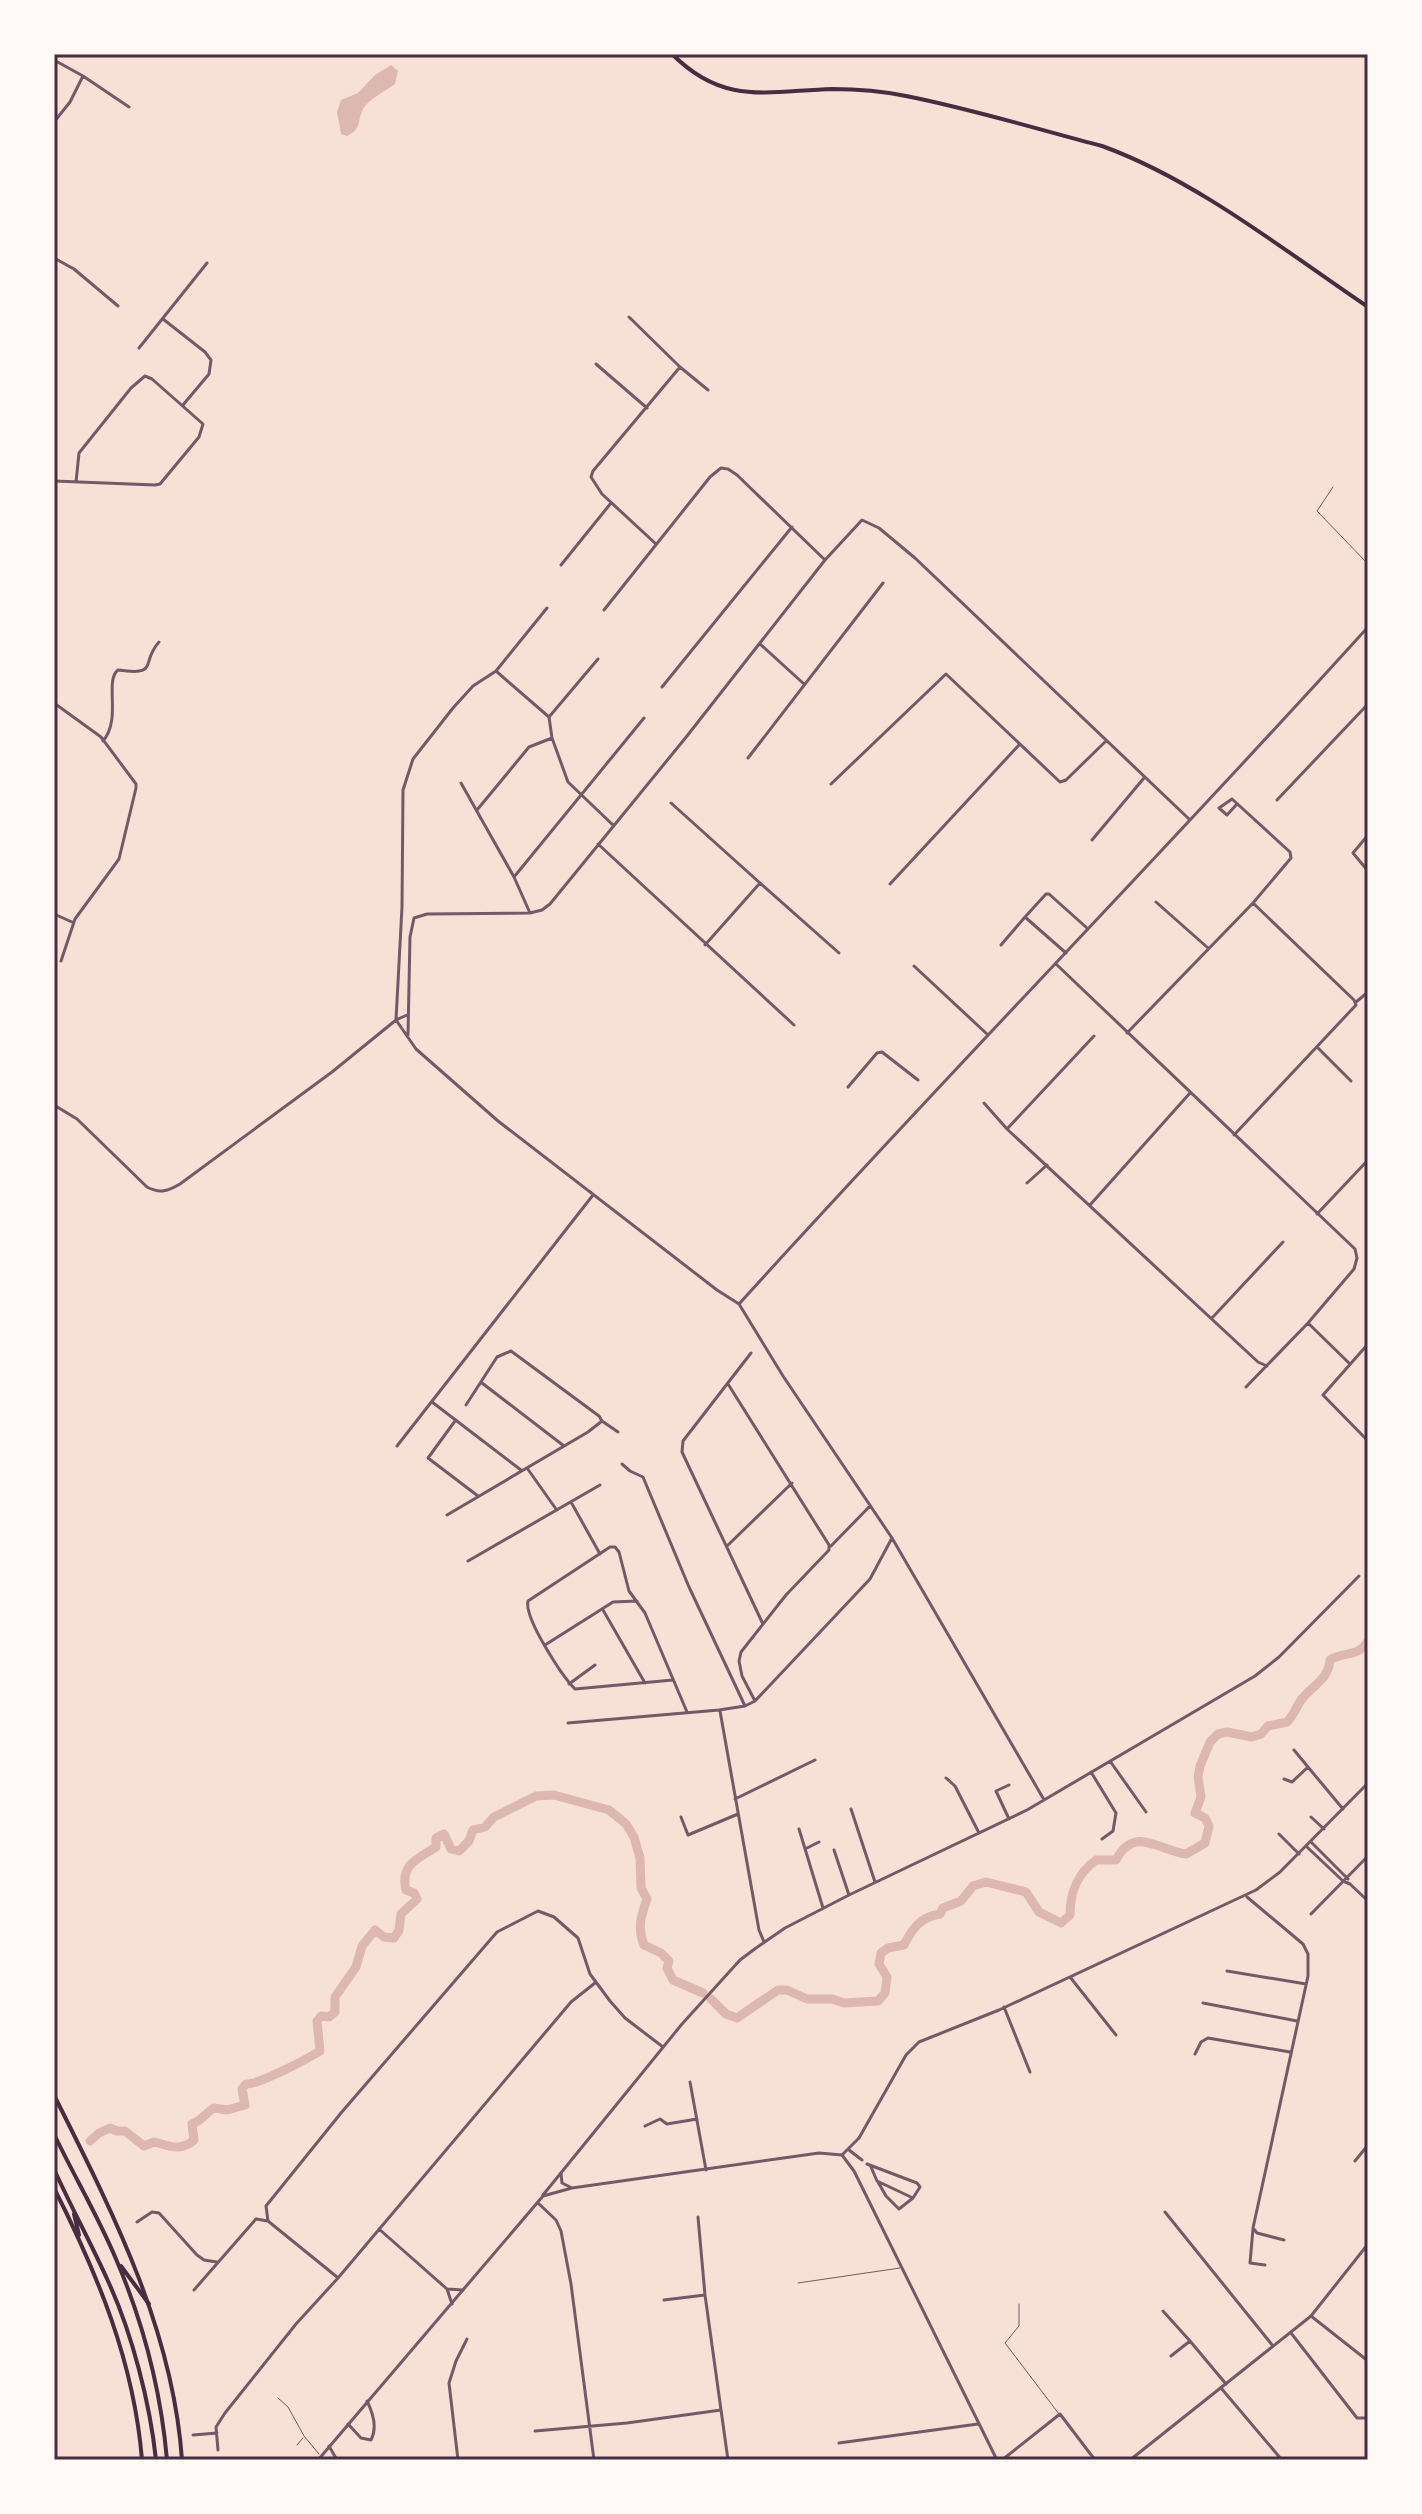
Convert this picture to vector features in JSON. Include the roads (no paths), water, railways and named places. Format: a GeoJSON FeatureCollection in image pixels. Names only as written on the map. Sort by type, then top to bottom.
{"type":"FeatureCollection","features":[{"type":"Feature","properties":{"kind":"main road"},"geometry":{"type":"LineString","coordinates":[[672,54],[693,72],[738,92],[760,95],[833,89],[904,95],[1116,151],[1157,168],[1368,307]]}},
{"type":"Feature","properties":{"kind":"main road"},"geometry":{"type":"LineString","coordinates":[[54,2095],[121,2235],[149,2304],[167,2361],[182,2460]]}},
{"type":"Feature","properties":{"kind":"main road"},"geometry":{"type":"LineString","coordinates":[[54,2134],[117,2261],[153,2375],[167,2460]]}},
{"type":"Feature","properties":{"kind":"main road"},"geometry":{"type":"LineString","coordinates":[[54,2169],[110,2284],[128,2335],[153,2433],[156,2460]]}},
{"type":"Feature","properties":{"kind":"main road"},"geometry":{"type":"LineString","coordinates":[[54,2188],[79,2235],[116,2327],[136,2407],[142,2460]]}},
{"type":"Feature","properties":{"kind":"main road"},"geometry":{"type":"LineString","coordinates":[[72,2206],[79,2235]]}},
{"type":"Feature","properties":{"kind":"main road"},"geometry":{"type":"LineString","coordinates":[[117,2261],[149,2304]]}},
{"type":"Feature","properties":{"kind":"street"},"geometry":{"type":"LineString","coordinates":[[54,60],[129,107]]}},
{"type":"Feature","properties":{"kind":"street"},"geometry":{"type":"LineString","coordinates":[[54,122],[70,102],[83,76]]}},
{"type":"Feature","properties":{"kind":"street"},"geometry":{"type":"LineString","coordinates":[[54,258],[74,269],[118,306]]}},
{"type":"Feature","properties":{"kind":"street"},"geometry":{"type":"LineString","coordinates":[[139,348],[207,263]]}},
{"type":"Feature","properties":{"kind":"street"},"geometry":{"type":"LineString","coordinates":[[629,317],[708,390]]}},
{"type":"Feature","properties":{"kind":"street"},"geometry":{"type":"LineString","coordinates":[[163,319],[211,360],[209,374],[183,405]]}},
{"type":"Feature","properties":{"kind":"street"},"geometry":{"type":"LineString","coordinates":[[596,364],[647,408]]}},
{"type":"Feature","properties":{"kind":"street"},"geometry":{"type":"LineString","coordinates":[[657,545],[595,486],[591,477],[680,367]]}},
{"type":"Feature","properties":{"kind":"street"},"geometry":{"type":"LineString","coordinates":[[54,481],[76,482],[155,485],[163,483],[203,431],[201,420],[147,376],[141,379],[79,453],[76,482]]}},
{"type":"Feature","properties":{"kind":"street"},"geometry":{"type":"LineString","coordinates":[[604,610],[710,477],[721,468],[737,475],[825,560]]}},
{"type":"Feature","properties":{"kind":"street"},"geometry":{"type":"LineString","coordinates":[[561,565],[611,502]]}},
{"type":"Feature","properties":{"kind":"street"},"geometry":{"type":"LineString","coordinates":[[408,1035],[410,937],[414,918],[427,914],[530,913],[550,904],[825,560],[860,521],[872,522],[915,558],[1189,819]]}},
{"type":"Feature","properties":{"kind":"street"},"geometry":{"type":"LineString","coordinates":[[662,687],[792,527]]}},
{"type":"Feature","properties":{"kind":"street"},"geometry":{"type":"LineString","coordinates":[[748,758],[883,583]]}},
{"type":"Feature","properties":{"kind":"street"},"geometry":{"type":"LineString","coordinates":[[547,608],[496,671],[473,686],[453,708],[413,759],[403,790],[402,907],[396,1020],[416,1049],[488,1113],[739,1304],[783,1376],[892,1538],[1044,1800]]}},
{"type":"Feature","properties":{"kind":"street"},"geometry":{"type":"LineString","coordinates":[[739,1304],[1368,627]]}},
{"type":"Feature","properties":{"kind":"street"},"geometry":{"type":"LineString","coordinates":[[103,741],[110,731],[115,707],[111,676],[118,670],[133,672],[146,669],[159,642]]}},
{"type":"Feature","properties":{"kind":"street"},"geometry":{"type":"LineString","coordinates":[[759,643],[804,684]]}},
{"type":"Feature","properties":{"kind":"street"},"geometry":{"type":"LineString","coordinates":[[549,717],[598,659]]}},
{"type":"Feature","properties":{"kind":"street"},"geometry":{"type":"LineString","coordinates":[[496,671],[549,717],[552,738],[568,782],[613,825]]}},
{"type":"Feature","properties":{"kind":"street"},"geometry":{"type":"LineString","coordinates":[[831,784],[945,674],[1062,782],[1106,741]]}},
{"type":"Feature","properties":{"kind":"street"},"geometry":{"type":"LineString","coordinates":[[54,703],[93,729],[136,784],[119,859],[73,923],[61,961]]}},
{"type":"Feature","properties":{"kind":"street"},"geometry":{"type":"LineString","coordinates":[[1277,800],[1368,704]]}},
{"type":"Feature","properties":{"kind":"street"},"geometry":{"type":"LineString","coordinates":[[514,877],[644,718]]}},
{"type":"Feature","properties":{"kind":"street"},"geometry":{"type":"LineString","coordinates":[[477,810],[529,747],[552,738]]}},
{"type":"Feature","properties":{"kind":"street"},"geometry":{"type":"LineString","coordinates":[[890,884],[1019,745]]}},
{"type":"Feature","properties":{"kind":"street"},"geometry":{"type":"LineString","coordinates":[[1092,840],[1145,777]]}},
{"type":"Feature","properties":{"kind":"street"},"geometry":{"type":"LineString","coordinates":[[461,783],[514,877],[530,913]]}},
{"type":"Feature","properties":{"kind":"street"},"geometry":{"type":"LineString","coordinates":[[1127,1033],[1253,903],[1291,858],[1290,852],[1237,804],[1230,798],[1219,808],[1227,815],[1237,804]]}},
{"type":"Feature","properties":{"kind":"street"},"geometry":{"type":"LineString","coordinates":[[671,803],[839,953]]}},
{"type":"Feature","properties":{"kind":"street"},"geometry":{"type":"LineString","coordinates":[[1368,835],[1353,853],[1368,871]]}},
{"type":"Feature","properties":{"kind":"street"},"geometry":{"type":"LineString","coordinates":[[598,844],[794,1025]]}},
{"type":"Feature","properties":{"kind":"street"},"geometry":{"type":"LineString","coordinates":[[705,945],[760,883]]}},
{"type":"Feature","properties":{"kind":"street"},"geometry":{"type":"LineString","coordinates":[[1001,945],[1046,894],[1088,929]]}},
{"type":"Feature","properties":{"kind":"street"},"geometry":{"type":"LineString","coordinates":[[1156,902],[1208,948]]}},
{"type":"Feature","properties":{"kind":"street"},"geometry":{"type":"LineString","coordinates":[[1253,903],[1356,1004]]}},
{"type":"Feature","properties":{"kind":"street"},"geometry":{"type":"LineString","coordinates":[[54,914],[73,923]]}},
{"type":"Feature","properties":{"kind":"street"},"geometry":{"type":"LineString","coordinates":[[1025,917],[1066,953]]}},
{"type":"Feature","properties":{"kind":"street"},"geometry":{"type":"LineString","coordinates":[[1056,964],[1351,1243],[1357,1258],[1354,1269],[1308,1323],[1246,1387]]}},
{"type":"Feature","properties":{"kind":"street"},"geometry":{"type":"LineString","coordinates":[[914,966],[987,1034]]}},
{"type":"Feature","properties":{"kind":"street"},"geometry":{"type":"LineString","coordinates":[[1234,1135],[1368,992]]}},
{"type":"Feature","properties":{"kind":"street"},"geometry":{"type":"LineString","coordinates":[[54,1105],[77,1119],[147,1187],[158,1192],[165,1191],[180,1184],[332,1072],[396,1020],[408,1015]]}},
{"type":"Feature","properties":{"kind":"street"},"geometry":{"type":"LineString","coordinates":[[1007,1129],[1094,1036]]}},
{"type":"Feature","properties":{"kind":"street"},"geometry":{"type":"LineString","coordinates":[[1317,1047],[1351,1081]]}},
{"type":"Feature","properties":{"kind":"street"},"geometry":{"type":"LineString","coordinates":[[848,1087],[877,1053],[882,1052],[918,1080]]}},
{"type":"Feature","properties":{"kind":"street"},"geometry":{"type":"LineString","coordinates":[[1090,1205],[1190,1093]]}},
{"type":"Feature","properties":{"kind":"street"},"geometry":{"type":"LineString","coordinates":[[984,1103],[1007,1129],[1258,1362],[1267,1366]]}},
{"type":"Feature","properties":{"kind":"street"},"geometry":{"type":"LineString","coordinates":[[1317,1214],[1368,1160]]}},
{"type":"Feature","properties":{"kind":"street"},"geometry":{"type":"LineString","coordinates":[[1027,1183],[1047,1165]]}},
{"type":"Feature","properties":{"kind":"street"},"geometry":{"type":"LineString","coordinates":[[397,1446],[593,1195]]}},
{"type":"Feature","properties":{"kind":"street"},"geometry":{"type":"LineString","coordinates":[[1212,1318],[1283,1242]]}},
{"type":"Feature","properties":{"kind":"street"},"geometry":{"type":"LineString","coordinates":[[1308,1323],[1350,1364]]}},
{"type":"Feature","properties":{"kind":"street"},"geometry":{"type":"LineString","coordinates":[[1368,1344],[1323,1395],[1368,1441]]}},
{"type":"Feature","properties":{"kind":"street"},"geometry":{"type":"LineString","coordinates":[[466,1405],[497,1357],[511,1351],[618,1432]]}},
{"type":"Feature","properties":{"kind":"street"},"geometry":{"type":"LineString","coordinates":[[751,1353],[683,1441],[682,1452],[762,1622]]}},
{"type":"Feature","properties":{"kind":"street"},"geometry":{"type":"LineString","coordinates":[[482,1383],[564,1446]]}},
{"type":"Feature","properties":{"kind":"street"},"geometry":{"type":"LineString","coordinates":[[728,1384],[792,1483],[829,1548]]}},
{"type":"Feature","properties":{"kind":"street"},"geometry":{"type":"LineString","coordinates":[[432,1402],[522,1471]]}},
{"type":"Feature","properties":{"kind":"street"},"geometry":{"type":"LineString","coordinates":[[455,1421],[428,1458],[479,1497]]}},
{"type":"Feature","properties":{"kind":"street"},"geometry":{"type":"LineString","coordinates":[[447,1515],[602,1421]]}},
{"type":"Feature","properties":{"kind":"street"},"geometry":{"type":"LineString","coordinates":[[622,1464],[643,1477],[689,1587],[745,1706]]}},
{"type":"Feature","properties":{"kind":"street"},"geometry":{"type":"LineString","coordinates":[[527,1468],[556,1509]]}},
{"type":"Feature","properties":{"kind":"street"},"geometry":{"type":"LineString","coordinates":[[727,1546],[792,1483]]}},
{"type":"Feature","properties":{"kind":"street"},"geometry":{"type":"LineString","coordinates":[[468,1561],[600,1485]]}},
{"type":"Feature","properties":{"kind":"street"},"geometry":{"type":"LineString","coordinates":[[571,1502],[600,1554]]}},
{"type":"Feature","properties":{"kind":"street"},"geometry":{"type":"LineString","coordinates":[[755,1701],[742,1676],[739,1656],[762,1622],[870,1506]]}},
{"type":"Feature","properties":{"kind":"street"},"geometry":{"type":"LineString","coordinates":[[568,1723],[719,1710],[745,1706],[755,1701],[870,1579],[892,1538]]}},
{"type":"Feature","properties":{"kind":"street"},"geometry":{"type":"LineString","coordinates":[[673,1680],[575,1689],[545,1645],[527,1610],[528,1601],[610,1547],[617,1549],[629,1591],[638,1602],[673,1680],[687,1712]]}},
{"type":"Feature","properties":{"kind":"street"},"geometry":{"type":"LineString","coordinates":[[319,2458],[543,2196],[663,2047],[740,1960],[764,1942],[823,1908],[1044,1800],[1266,1668],[1359,1576]]}},
{"type":"Feature","properties":{"kind":"street"},"geometry":{"type":"LineString","coordinates":[[545,1645],[619,1600],[638,1602]]}},
{"type":"Feature","properties":{"kind":"street"},"geometry":{"type":"LineString","coordinates":[[602,1609],[645,1683]]}},
{"type":"Feature","properties":{"kind":"street"},"geometry":{"type":"LineString","coordinates":[[569,1684],[595,1665]]}},
{"type":"Feature","properties":{"kind":"street"},"geometry":{"type":"LineString","coordinates":[[719,1710],[759,1930],[764,1942]]}},
{"type":"Feature","properties":{"kind":"street"},"geometry":{"type":"LineString","coordinates":[[1294,1750],[1343,1809]]}},
{"type":"Feature","properties":{"kind":"street"},"geometry":{"type":"LineString","coordinates":[[735,1799],[815,1760]]}},
{"type":"Feature","properties":{"kind":"street"},"geometry":{"type":"LineString","coordinates":[[1110,1761],[1146,1812]]}},
{"type":"Feature","properties":{"kind":"street"},"geometry":{"type":"LineString","coordinates":[[1284,1779],[1292,1782],[1308,1767]]}},
{"type":"Feature","properties":{"kind":"street"},"geometry":{"type":"LineString","coordinates":[[1091,1772],[1116,1813],[1113,1831],[1102,1839]]}},
{"type":"Feature","properties":{"kind":"street"},"geometry":{"type":"LineString","coordinates":[[946,1778],[955,1786],[979,1833]]}},
{"type":"Feature","properties":{"kind":"street"},"geometry":{"type":"LineString","coordinates":[[543,2196],[572,2188],[819,2153],[842,2155],[863,2131],[913,2045],[1004,2007],[1246,1896],[1266,1884],[1307,1847],[1368,1783]]}},
{"type":"Feature","properties":{"kind":"street"},"geometry":{"type":"LineString","coordinates":[[1009,1785],[996,1791],[1009,1819]]}},
{"type":"Feature","properties":{"kind":"street"},"geometry":{"type":"LineString","coordinates":[[851,1809],[875,1882]]}},
{"type":"Feature","properties":{"kind":"street"},"geometry":{"type":"LineString","coordinates":[[681,1817],[688,1835],[738,1814]]}},
{"type":"Feature","properties":{"kind":"street"},"geometry":{"type":"LineString","coordinates":[[1311,1817],[1324,1829]]}},
{"type":"Feature","properties":{"kind":"street"},"geometry":{"type":"LineString","coordinates":[[799,1829],[823,1908]]}},
{"type":"Feature","properties":{"kind":"street"},"geometry":{"type":"LineString","coordinates":[[1279,1834],[1299,1854]]}},
{"type":"Feature","properties":{"kind":"street"},"geometry":{"type":"LineString","coordinates":[[805,1849],[819,1842]]}},
{"type":"Feature","properties":{"kind":"street"},"geometry":{"type":"LineString","coordinates":[[1311,1842],[1347,1877],[1350,1884]]}},
{"type":"Feature","properties":{"kind":"street"},"geometry":{"type":"LineString","coordinates":[[1307,1847],[1368,1901]]}},
{"type":"Feature","properties":{"kind":"street"},"geometry":{"type":"LineString","coordinates":[[834,1850],[849,1895]]}},
{"type":"Feature","properties":{"kind":"street"},"geometry":{"type":"LineString","coordinates":[[1311,1914],[1368,1856]]}},
{"type":"Feature","properties":{"kind":"street"},"geometry":{"type":"LineString","coordinates":[[1246,1896],[1303,1944],[1308,1954],[1306,1984],[1253,2229],[1250,2263],[1265,2265]]}},
{"type":"Feature","properties":{"kind":"street"},"geometry":{"type":"LineString","coordinates":[[268,2221],[266,2206],[497,1932],[538,1911],[554,1917],[575,1934],[595,1983],[625,2018],[663,2047]]}},
{"type":"Feature","properties":{"kind":"street"},"geometry":{"type":"LineString","coordinates":[[1227,1971],[1306,1984]]}},
{"type":"Feature","properties":{"kind":"street"},"geometry":{"type":"LineString","coordinates":[[1070,1977],[1116,2035]]}},
{"type":"Feature","properties":{"kind":"street"},"geometry":{"type":"LineString","coordinates":[[218,2450],[216,2427],[296,2324],[571,2002],[595,1983]]}},
{"type":"Feature","properties":{"kind":"street"},"geometry":{"type":"LineString","coordinates":[[1203,2003],[1297,2021]]}},
{"type":"Feature","properties":{"kind":"street"},"geometry":{"type":"LineString","coordinates":[[1004,2007],[1030,2072]]}},
{"type":"Feature","properties":{"kind":"street"},"geometry":{"type":"LineString","coordinates":[[1195,2054],[1201,2042],[1208,2038],[1290,2052]]}},
{"type":"Feature","properties":{"kind":"street"},"geometry":{"type":"LineString","coordinates":[[690,2082],[706,2170]]}},
{"type":"Feature","properties":{"kind":"street"},"geometry":{"type":"LineString","coordinates":[[645,2126],[660,2119],[667,2124],[697,2119]]}},
{"type":"Feature","properties":{"kind":"street"},"geometry":{"type":"LineString","coordinates":[[1355,2161],[1368,2145]]}},
{"type":"Feature","properties":{"kind":"street"},"geometry":{"type":"LineString","coordinates":[[849,2150],[867,2164],[917,2183],[920,2187],[913,2198],[899,2209],[886,2196],[867,2164]]}},
{"type":"Feature","properties":{"kind":"street"},"geometry":{"type":"LineString","coordinates":[[842,2155],[860,2182],[978,2424],[999,2460],[1060,2414],[1095,2460]]}},
{"type":"Feature","properties":{"kind":"street"},"geometry":{"type":"LineString","coordinates":[[561,2173],[562,2183],[572,2188]]}},
{"type":"Feature","properties":{"kind":"street"},"geometry":{"type":"LineString","coordinates":[[877,2181],[913,2198]]}},
{"type":"Feature","properties":{"kind":"street"},"geometry":{"type":"LineString","coordinates":[[537,2202],[556,2220],[561,2231],[594,2460]]}},
{"type":"Feature","properties":{"kind":"street"},"geometry":{"type":"LineString","coordinates":[[137,2222],[152,2212],[159,2213],[201,2258],[217,2262]]}},
{"type":"Feature","properties":{"kind":"street"},"geometry":{"type":"LineString","coordinates":[[1165,2212],[1274,2346]]}},
{"type":"Feature","properties":{"kind":"street"},"geometry":{"type":"LineString","coordinates":[[698,2217],[705,2295],[728,2460]]}},
{"type":"Feature","properties":{"kind":"street"},"geometry":{"type":"LineString","coordinates":[[194,2290],[253,2220],[268,2221],[338,2278]]}},
{"type":"Feature","properties":{"kind":"street"},"geometry":{"type":"LineString","coordinates":[[379,2229],[447,2289],[452,2304]]}},
{"type":"Feature","properties":{"kind":"street"},"geometry":{"type":"LineString","coordinates":[[1253,2229],[1257,2233],[1284,2240]]}},
{"type":"Feature","properties":{"kind":"street"},"geometry":{"type":"LineString","coordinates":[[1130,2460],[1311,2316],[1368,2244]]}},
{"type":"Feature","properties":{"kind":"street"},"geometry":{"type":"LineString","coordinates":[[447,2289],[464,2290]]}},
{"type":"Feature","properties":{"kind":"street"},"geometry":{"type":"LineString","coordinates":[[664,2300],[705,2295]]}},
{"type":"Feature","properties":{"kind":"street"},"geometry":{"type":"LineString","coordinates":[[1163,2311],[1282,2460]]}},
{"type":"Feature","properties":{"kind":"street"},"geometry":{"type":"LineString","coordinates":[[1311,2316],[1368,2361]]}},
{"type":"Feature","properties":{"kind":"street"},"geometry":{"type":"LineString","coordinates":[[1291,2333],[1357,2418],[1368,2418]]}},
{"type":"Feature","properties":{"kind":"street"},"geometry":{"type":"LineString","coordinates":[[458,2460],[449,2383],[467,2339]]}},
{"type":"Feature","properties":{"kind":"street"},"geometry":{"type":"LineString","coordinates":[[1171,2356],[1190,2341]]}},
{"type":"Feature","properties":{"kind":"street"},"geometry":{"type":"LineString","coordinates":[[347,2423],[361,2438],[371,2440],[374,2419],[367,2401]]}},
{"type":"Feature","properties":{"kind":"street"},"geometry":{"type":"LineString","coordinates":[[535,2431],[721,2410]]}},
{"type":"Feature","properties":{"kind":"street"},"geometry":{"type":"LineString","coordinates":[[839,2443],[978,2424]]}},
{"type":"Feature","properties":{"kind":"street"},"geometry":{"type":"LineString","coordinates":[[193,2435],[217,2433]]}},
{"type":"Feature","properties":{"kind":"street"},"geometry":{"type":"LineString","coordinates":[[329,2446],[337,2460]]}},
{"type":"Feature","properties":{"kind":"lane"},"geometry":{"type":"LineString","coordinates":[[1333,487],[1317,511],[1368,564]]}},
{"type":"Feature","properties":{"kind":"lane"},"geometry":{"type":"LineString","coordinates":[[798,2283],[902,2268]]}},
{"type":"Feature","properties":{"kind":"lane"},"geometry":{"type":"LineString","coordinates":[[1019,2304],[1019,2326],[1005,2343],[1060,2414]]}},
{"type":"Feature","properties":{"kind":"lane"},"geometry":{"type":"LineString","coordinates":[[278,2398],[288,2407],[319,2458]]}},
{"type":"Feature","properties":{"kind":"lane"},"geometry":{"type":"LineString","coordinates":[[297,2445],[304,2436]]}},
{"type":"Feature","properties":{"kind":"waterway"},"geometry":{"type":"LineString","coordinates":[[711,1999],[726,2014],[737,2018],[778,1990],[787,1990],[807,1999],[832,1999],[844,2003],[878,2001],[885,1993],[887,1977],[879,1964],[881,1953],[888,1948],[904,1945],[922,1921],[940,1914],[943,1908],[961,1901],[973,1886],[986,1882],[1026,1892],[1039,1912],[1061,1923],[1070,1915],[1071,1899],[1079,1877],[1096,1860],[1116,1860],[1123,1850],[1139,1842],[1186,1854],[1205,1843],[1209,1826],[1205,1818],[1195,1813],[1201,1797],[1200,1766],[1210,1742],[1218,1734],[1227,1732],[1252,1737],[1261,1734],[1268,1726],[1287,1722],[1301,1700],[1323,1678],[1330,1660],[1360,1650],[1368,1641]]}},
{"type":"Feature","properties":{"kind":"waterway"},"geometry":{"type":"LineString","coordinates":[[90,2141],[110,2128],[125,2131],[144,2146],[154,2142],[184,2146],[194,2140],[192,2124],[214,2108],[227,2110],[245,2105],[242,2089],[246,2084],[271,2076],[320,2051],[317,2021],[321,2016],[329,2017],[335,2012],[335,1997],[356,1967],[362,1946],[375,1930],[384,1937],[394,1938],[399,1930],[401,1914],[417,1899],[414,1893],[406,1890],[405,1874],[412,1864],[436,1847],[436,1838],[444,1834],[451,1849],[459,1851],[469,1841],[473,1830],[485,1827],[494,1817],[536,1796],[554,1795],[609,1810],[626,1824],[634,1837],[640,1858],[641,1888],[647,1899],[641,1922],[644,1945],[661,1953],[669,1961],[667,1968],[673,1980],[703,1993]]}}]}
